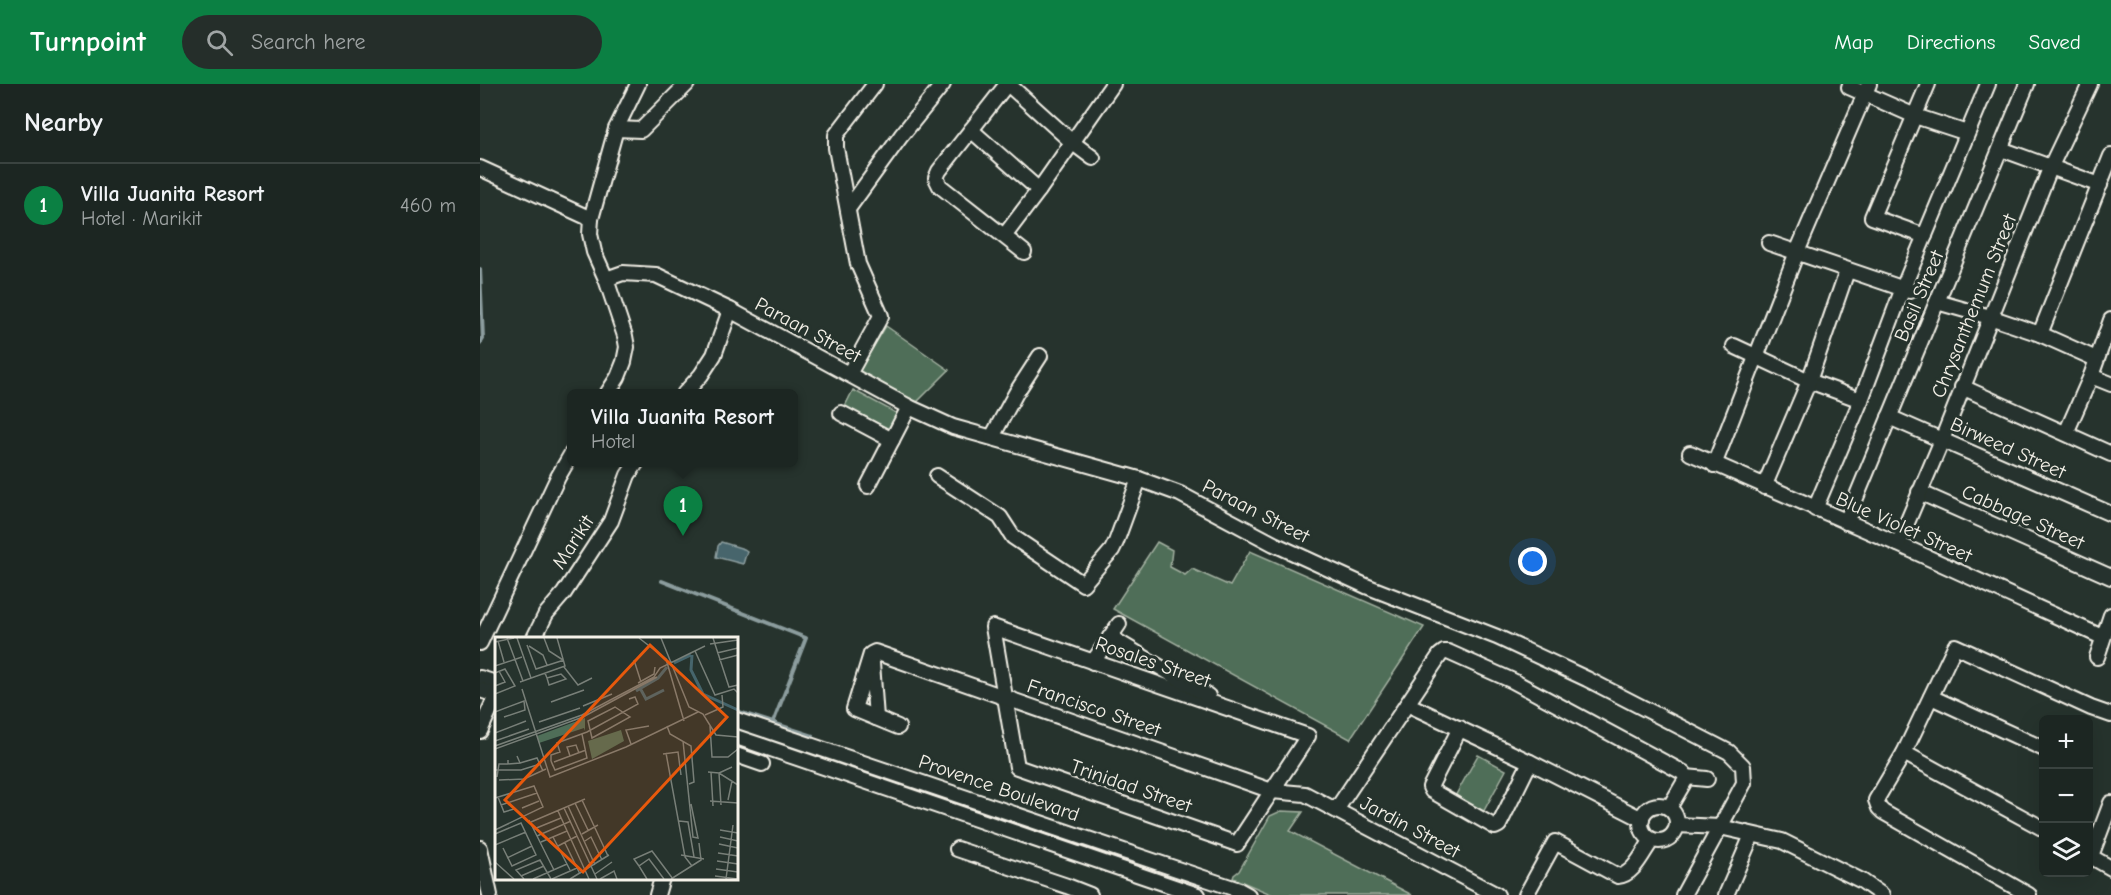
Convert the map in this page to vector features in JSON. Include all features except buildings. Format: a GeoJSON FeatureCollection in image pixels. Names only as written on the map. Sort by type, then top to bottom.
{"type":"FeatureCollection","features":[{"type":"Feature","properties":{"kind":"street"},"geometry":{"type":"LineString","coordinates":[[610,389],[618,377],[627,347],[606,279],[594,252],[590,234],[591,219],[616,129],[638,84]]}},
{"type":"Feature","properties":{"kind":"street"},"geometry":{"type":"LineString","coordinates":[[616,129],[641,130],[687,84]]}},
{"type":"Feature","properties":{"kind":"street"},"geometry":{"type":"LineString","coordinates":[[849,374],[881,316],[858,264],[836,148],[836,135],[875,84]]}},
{"type":"Feature","properties":{"kind":"street"},"geometry":{"type":"LineString","coordinates":[[848,209],[901,136],[943,84]]}},
{"type":"Feature","properties":{"kind":"street"},"geometry":{"type":"LineString","coordinates":[[1024,252],[940,186],[936,178],[939,171],[1008,84],[1073,143],[1093,158]]}},
{"type":"Feature","properties":{"kind":"street"},"geometry":{"type":"LineString","coordinates":[[1925,236],[1872,217],[1928,84]]}},
{"type":"Feature","properties":{"kind":"street"},"geometry":{"type":"LineString","coordinates":[[1815,509],[1988,84]]}},
{"type":"Feature","properties":{"kind":"street","name":"Basil Street"},"geometry":{"type":"LineString","coordinates":[[1846,522],[2027,84]]}},
{"type":"Feature","properties":{"kind":"street","name":"Chrysanthemum Street"},"geometry":{"type":"LineString","coordinates":[[1898,544],[2051,166],[2090,84]]}},
{"type":"Feature","properties":{"kind":"street"},"geometry":{"type":"LineString","coordinates":[[1005,235],[1073,143],[1110,85]]}},
{"type":"Feature","properties":{"kind":"street"},"geometry":{"type":"LineString","coordinates":[[1849,87],[1867,89],[1915,116],[1967,133]]}},
{"type":"Feature","properties":{"kind":"street"},"geometry":{"type":"LineString","coordinates":[[1714,465],[1797,252],[1867,89]]}},
{"type":"Feature","properties":{"kind":"street"},"geometry":{"type":"LineString","coordinates":[[971,130],[1039,190]]}},
{"type":"Feature","properties":{"kind":"street"},"geometry":{"type":"LineString","coordinates":[[2001,149],[2100,185]]}},
{"type":"Feature","properties":{"kind":"street"},"geometry":{"type":"LineString","coordinates":[[2040,334],[2111,156]]}},
{"type":"Feature","properties":{"kind":"street"},"geometry":{"type":"LineString","coordinates":[[480,168],[591,219]]}},
{"type":"Feature","properties":{"kind":"street"},"geometry":{"type":"LineString","coordinates":[[1769,243],[1906,290]]}},
{"type":"Feature","properties":{"kind":"street"},"geometry":{"type":"LineString","coordinates":[[1764,487],[1809,381],[1847,271]]}},
{"type":"Feature","properties":{"kind":"street","name":"Paraan Street"},"geometry":{"type":"LineString","coordinates":[[606,279],[623,273],[656,274],[730,310],[909,407],[953,427],[1139,479],[1180,494],[1274,544],[1366,586],[1497,638],[1587,679],[1729,752],[1743,765],[1744,783],[1683,895]]}},
{"type":"Feature","properties":{"kind":"street"},"geometry":{"type":"LineString","coordinates":[[1937,302],[2040,334],[2096,359]]}},
{"type":"Feature","properties":{"kind":"street"},"geometry":{"type":"LineString","coordinates":[[688,389],[714,356],[730,310]]}},
{"type":"Feature","properties":{"kind":"street"},"geometry":{"type":"LineString","coordinates":[[2066,433],[2091,376],[2110,324]]}},
{"type":"Feature","properties":{"kind":"street"},"geometry":{"type":"LineString","coordinates":[[1734,346],[1809,381],[1861,400]]}},
{"type":"Feature","properties":{"kind":"street"},"geometry":{"type":"LineString","coordinates":[[992,437],[1040,356]]}},
{"type":"Feature","properties":{"kind":"street"},"geometry":{"type":"LineString","coordinates":[[2091,376],[2111,384]]}},
{"type":"Feature","properties":{"kind":"street"},"geometry":{"type":"LineString","coordinates":[[1962,387],[2111,454]]}},
{"type":"Feature","properties":{"kind":"street"},"geometry":{"type":"LineString","coordinates":[[868,486],[909,407]]}},
{"type":"Feature","properties":{"kind":"street"},"geometry":{"type":"LineString","coordinates":[[841,413],[892,440]]}},
{"type":"Feature","properties":{"kind":"street","name":"Birweed Street"},"geometry":{"type":"LineString","coordinates":[[1890,417],[2111,514]]}},
{"type":"Feature","properties":{"kind":"street","name":"Blue Violet Street"},"geometry":{"type":"LineString","coordinates":[[1690,453],[2102,637]]}},
{"type":"Feature","properties":{"kind":"street"},"geometry":{"type":"LineString","coordinates":[[480,643],[567,462]]}},
{"type":"Feature","properties":{"kind":"street","name":"Marikit"},"geometry":{"type":"LineString","coordinates":[[535,637],[546,614],[564,593],[611,521],[628,475],[634,467]]}},
{"type":"Feature","properties":{"kind":"street"},"geometry":{"type":"LineString","coordinates":[[938,476],[1000,518],[1013,537],[1083,584],[1112,550],[1139,479]]}},
{"type":"Feature","properties":{"kind":"street","name":"Cabbage Street"},"geometry":{"type":"LineString","coordinates":[[1919,492],[2111,577]]}},
{"type":"Feature","properties":{"kind":"street"},"geometry":{"type":"LineString","coordinates":[[2097,657],[2111,615]]}},
{"type":"Feature","properties":{"kind":"street","name":"Rosales Street"},"geometry":{"type":"LineString","coordinates":[[1006,698],[993,622],[1093,662],[1233,711],[1310,732],[1272,791]]}},
{"type":"Feature","properties":{"kind":"street"},"geometry":{"type":"LineString","coordinates":[[1093,662],[1119,624]]}},
{"type":"Feature","properties":{"kind":"street"},"geometry":{"type":"LineString","coordinates":[[1110,637],[1233,711]]}},
{"type":"Feature","properties":{"kind":"street"},"geometry":{"type":"LineString","coordinates":[[2029,895],[1879,808],[1876,800],[1904,753],[1955,646],[2089,714],[2111,715]]}},
{"type":"Feature","properties":{"kind":"street","name":"Francisco Street"},"geometry":{"type":"LineString","coordinates":[[871,654],[875,652],[1272,791],[1305,794]]}},
{"type":"Feature","properties":{"kind":"street"},"geometry":{"type":"LineString","coordinates":[[1336,810],[1440,655],[1448,652],[1513,681],[1684,773],[1686,777],[1707,779]]}},
{"type":"Feature","properties":{"kind":"street"},"geometry":{"type":"LineString","coordinates":[[871,654],[854,708],[898,727]]}},
{"type":"Feature","properties":{"kind":"street"},"geometry":{"type":"LineString","coordinates":[[871,654],[876,718]]}},
{"type":"Feature","properties":{"kind":"street"},"geometry":{"type":"LineString","coordinates":[[480,678],[495,682]]}},
{"type":"Feature","properties":{"kind":"street"},"geometry":{"type":"LineString","coordinates":[[480,690],[495,696]]}},
{"type":"Feature","properties":{"kind":"street"},"geometry":{"type":"LineString","coordinates":[[1931,697],[2039,746]]}},
{"type":"Feature","properties":{"kind":"street"},"geometry":{"type":"LineString","coordinates":[[480,731],[495,698]]}},
{"type":"Feature","properties":{"kind":"street","name":"Trinidad Street"},"geometry":{"type":"LineString","coordinates":[[1006,698],[1017,766],[1233,850],[1272,791]]}},
{"type":"Feature","properties":{"kind":"street"},"geometry":{"type":"LineString","coordinates":[[1407,704],[1530,762],[1642,819]]}},
{"type":"Feature","properties":{"kind":"street","name":"Provence Boulevard"},"geometry":{"type":"LineString","coordinates":[[738,721],[1241,893]]}},
{"type":"Feature","properties":{"kind":"street"},"geometry":{"type":"LineString","coordinates":[[1460,728],[1430,787],[1495,827],[1499,825],[1530,762]]}},
{"type":"Feature","properties":{"kind":"street","name":"Provence Boulevard"},"geometry":{"type":"LineString","coordinates":[[738,738],[1198,895]]}},
{"type":"Feature","properties":{"kind":"street"},"geometry":{"type":"LineString","coordinates":[[1904,753],[2039,827]]}},
{"type":"Feature","properties":{"kind":"street"},"geometry":{"type":"LineString","coordinates":[[738,756],[762,764]]}},
{"type":"Feature","properties":{"kind":"street"},"geometry":{"type":"LineString","coordinates":[[1669,808],[1686,777]]}},
{"type":"Feature","properties":{"kind":"street","name":"Jardin Street"},"geometry":{"type":"LineString","coordinates":[[1305,794],[1497,895]]}},
{"type":"Feature","properties":{"kind":"street"},"geometry":{"type":"LineString","coordinates":[[2093,848],[2111,803]]}},
{"type":"Feature","properties":{"kind":"street"},"geometry":{"type":"LineString","coordinates":[[1653,806],[1669,808],[1674,812],[1677,825],[1675,831],[1665,840],[1652,840],[1643,831],[1642,819],[1648,809],[1653,806]]}},
{"type":"Feature","properties":{"kind":"street"},"geometry":{"type":"LineString","coordinates":[[1677,825],[1720,827],[1752,835],[1785,834],[1882,895]]}},
{"type":"Feature","properties":{"kind":"street"},"geometry":{"type":"LineString","coordinates":[[1542,835],[1618,876],[1625,875],[1631,870],[1652,840]]}},
{"type":"Feature","properties":{"kind":"street"},"geometry":{"type":"LineString","coordinates":[[1727,894],[1752,835]]}},
{"type":"Feature","properties":{"kind":"street"},"geometry":{"type":"LineString","coordinates":[[1526,895],[1555,842]]}},
{"type":"Feature","properties":{"kind":"street"},"geometry":{"type":"LineString","coordinates":[[480,848],[490,895]]}},
{"type":"Feature","properties":{"kind":"street"},"geometry":{"type":"LineString","coordinates":[[957,849],[1090,895]]}},
{"type":"Feature","properties":{"kind":"street"},"geometry":{"type":"LineString","coordinates":[[2093,858],[2111,868]]}},
{"type":"Feature","properties":{"kind":"green space"},"geometry":{"type":"Polygon","coordinates":[[[886,326],[949,370],[910,409],[855,377],[886,326]]]}},
{"type":"Feature","properties":{"kind":"green space"},"geometry":{"type":"Polygon","coordinates":[[[853,390],[898,414],[888,433],[843,410],[853,390]]]}},
{"type":"Feature","properties":{"kind":"green space"},"geometry":{"type":"Polygon","coordinates":[[[1157,542],[1172,550],[1170,567],[1185,575],[1192,569],[1230,586],[1250,551],[1424,627],[1350,739],[1113,609],[1157,542]]]}},
{"type":"Feature","properties":{"kind":"green space"},"geometry":{"type":"Polygon","coordinates":[[[1478,755],[1506,770],[1481,816],[1453,800],[1478,755]]]}},
{"type":"Feature","properties":{"kind":"green space"},"geometry":{"type":"Polygon","coordinates":[[[1281,811],[1303,812],[1290,831],[1412,895],[1273,895],[1233,878],[1270,816],[1281,811]]]}},
{"type":"Feature","properties":{"kind":"water"},"geometry":{"type":"Polygon","coordinates":[[[721,542],[747,551],[743,564],[716,557],[721,542]]]}},
{"type":"Feature","properties":{"kind":"waterway"},"geometry":{"type":"LineString","coordinates":[[480,269],[483,339],[480,344]]}},
{"type":"Feature","properties":{"kind":"waterway"},"geometry":{"type":"LineString","coordinates":[[662,581],[806,638],[773,723]]}},
{"type":"Feature","properties":{"kind":"waterway"},"geometry":{"type":"LineString","coordinates":[[738,712],[813,736]]}},
{"type":"Feature","properties":{"kind":"place","name":"Villa Juanita Resort"},"geometry":{"type":"Point","coordinates":[683,536]}}]}
